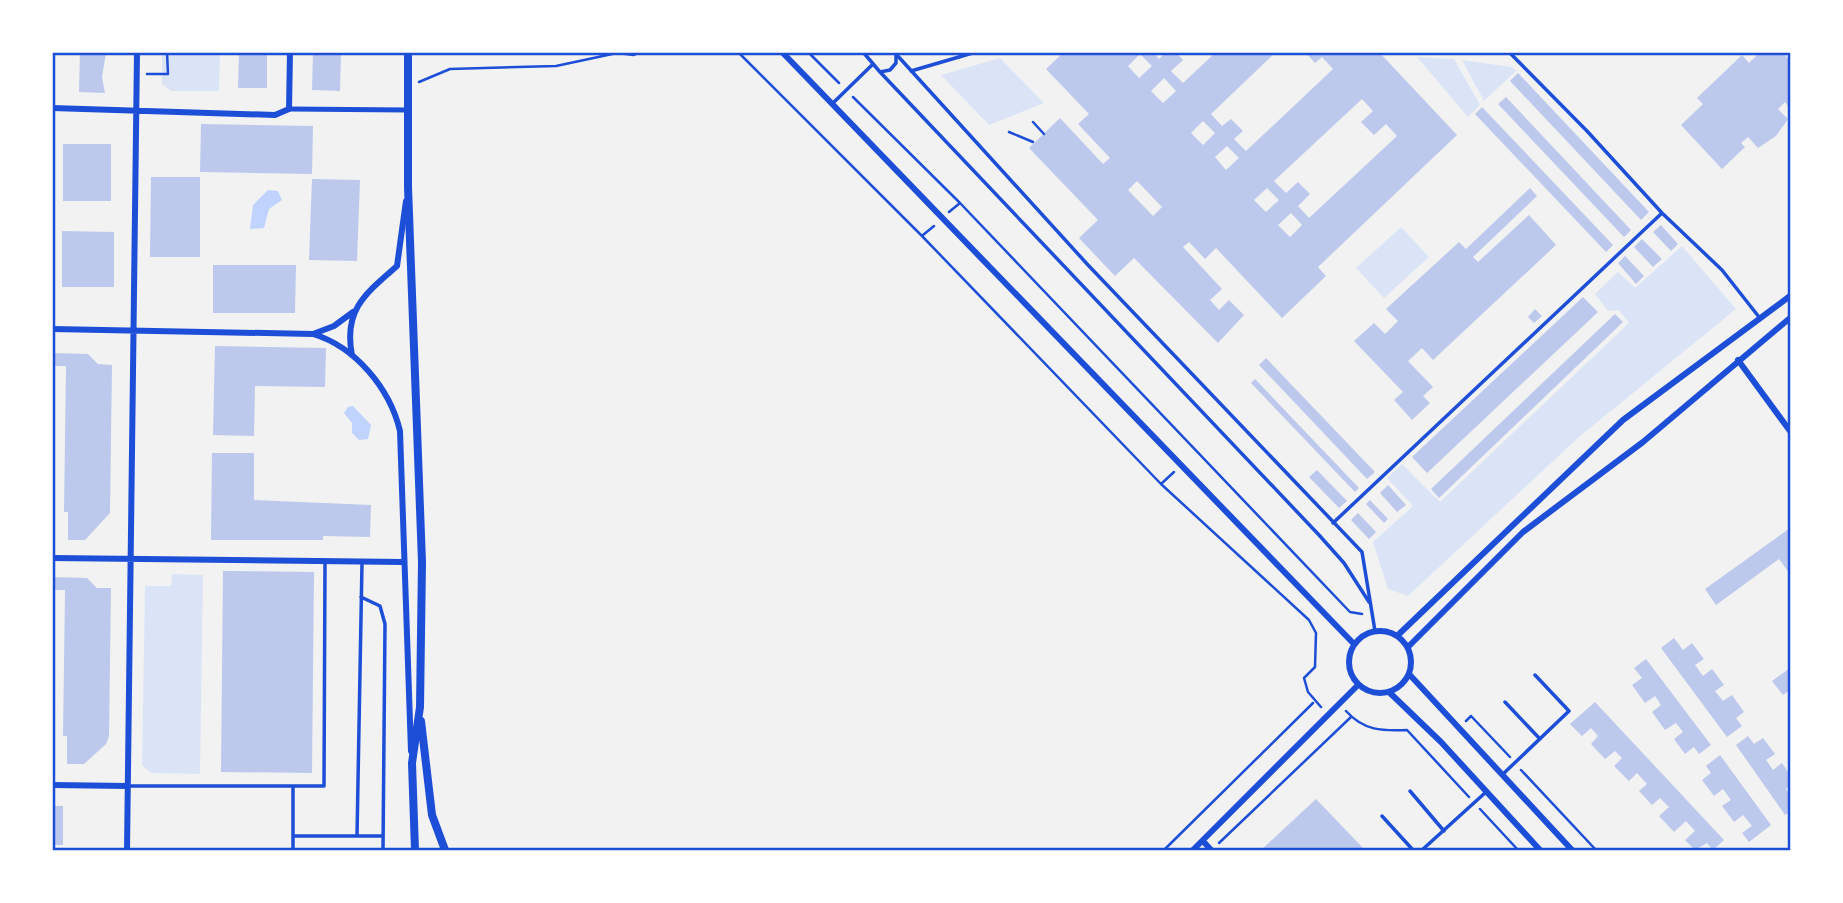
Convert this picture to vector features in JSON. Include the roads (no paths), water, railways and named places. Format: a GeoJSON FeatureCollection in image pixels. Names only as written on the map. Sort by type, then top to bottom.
{"type":"FeatureCollection","features":[{"type":"Feature","properties":{"kind":"street"},"geometry":{"type":"LineString","coordinates":[[127,850],[136,52]]}},
{"type":"Feature","properties":{"kind":"street"},"geometry":{"type":"LineString","coordinates":[[289,109],[290,52]]}},
{"type":"Feature","properties":{"kind":"street"},"geometry":{"type":"LineString","coordinates":[[408,52],[408,187],[419,432],[420,707],[432,815],[445,850]]}},
{"type":"Feature","properties":{"kind":"street"},"geometry":{"type":"LineString","coordinates":[[782,52],[1354,644]]}},
{"type":"Feature","properties":{"kind":"street"},"geometry":{"type":"LineString","coordinates":[[52,108],[275,115],[289,109],[407,110]]}},
{"type":"Feature","properties":{"kind":"street"},"geometry":{"type":"LineString","coordinates":[[313,334],[334,326],[353,312],[373,286],[397,266],[408,187]]}},
{"type":"Feature","properties":{"kind":"street"},"geometry":{"type":"LineString","coordinates":[[1397,636],[1623,420],[1790,296]]}},
{"type":"Feature","properties":{"kind":"street"},"geometry":{"type":"LineString","coordinates":[[352,355],[348,333],[353,312]]}},
{"type":"Feature","properties":{"kind":"street"},"geometry":{"type":"LineString","coordinates":[[1408,647],[1523,532],[1643,442],[1790,318]]}},
{"type":"Feature","properties":{"kind":"street"},"geometry":{"type":"LineString","coordinates":[[52,329],[313,334],[335,340],[383,389],[394,406],[400,431],[402,562],[415,850]]}},
{"type":"Feature","properties":{"kind":"street"},"geometry":{"type":"LineString","coordinates":[[1738,360],[1790,431]]}},
{"type":"Feature","properties":{"kind":"street"},"geometry":{"type":"LineString","coordinates":[[52,558],[402,562]]}},
{"type":"Feature","properties":{"kind":"street"},"geometry":{"type":"LineString","coordinates":[[1375,631],[1397,636],[1408,647],[1411,656],[1405,682],[1390,692],[1373,693],[1358,685],[1349,669],[1354,644],[1375,631]]}},
{"type":"Feature","properties":{"kind":"street"},"geometry":{"type":"LineString","coordinates":[[1409,674],[1572,850]]}},
{"type":"Feature","properties":{"kind":"street"},"geometry":{"type":"LineString","coordinates":[[1193,850],[1358,685]]}},
{"type":"Feature","properties":{"kind":"street"},"geometry":{"type":"LineString","coordinates":[[1390,692],[1540,850]]}},
{"type":"Feature","properties":{"kind":"street"},"geometry":{"type":"LineString","coordinates":[[412,764],[420,707]]}},
{"type":"Feature","properties":{"kind":"street"},"geometry":{"type":"LineString","coordinates":[[52,785],[128,786]]}},
{"type":"Feature","properties":{"kind":"street"},"geometry":{"type":"LineString","coordinates":[[1203,841],[1211,850]]}},
{"type":"Feature","properties":{"kind":"lane"},"geometry":{"type":"LineString","coordinates":[[863,52],[872,65],[1327,544],[1344,563],[1370,604]]}},
{"type":"Feature","properties":{"kind":"lane"},"geometry":{"type":"LineString","coordinates":[[911,71],[976,52]]}},
{"type":"Feature","properties":{"kind":"lane"},"geometry":{"type":"LineString","coordinates":[[880,72],[896,63],[895,53]]}},
{"type":"Feature","properties":{"kind":"lane"},"geometry":{"type":"LineString","coordinates":[[895,53],[1088,265],[1362,552],[1375,631]]}},
{"type":"Feature","properties":{"kind":"lane"},"geometry":{"type":"LineString","coordinates":[[1508,53],[1587,131],[1662,213],[1722,270],[1759,317]]}},
{"type":"Feature","properties":{"kind":"lane"},"geometry":{"type":"LineString","coordinates":[[832,104],[872,65]]}},
{"type":"Feature","properties":{"kind":"lane"},"geometry":{"type":"LineString","coordinates":[[1334,523],[1662,213]]}},
{"type":"Feature","properties":{"kind":"lane"},"geometry":{"type":"LineString","coordinates":[[128,786],[324,786],[325,562]]}},
{"type":"Feature","properties":{"kind":"lane"},"geometry":{"type":"LineString","coordinates":[[358,836],[362,563]]}},
{"type":"Feature","properties":{"kind":"lane"},"geometry":{"type":"LineString","coordinates":[[361,597],[380,606],[385,625],[383,850]]}},
{"type":"Feature","properties":{"kind":"lane"},"geometry":{"type":"LineString","coordinates":[[1502,775],[1569,711],[1535,675]]}},
{"type":"Feature","properties":{"kind":"lane"},"geometry":{"type":"LineString","coordinates":[[1505,702],[1540,739]]}},
{"type":"Feature","properties":{"kind":"lane"},"geometry":{"type":"LineString","coordinates":[[293,786],[293,850]]}},
{"type":"Feature","properties":{"kind":"lane"},"geometry":{"type":"LineString","coordinates":[[1410,791],[1444,831]]}},
{"type":"Feature","properties":{"kind":"lane"},"geometry":{"type":"LineString","coordinates":[[1422,850],[1486,792]]}},
{"type":"Feature","properties":{"kind":"lane"},"geometry":{"type":"LineString","coordinates":[[1382,816],[1413,850]]}},
{"type":"Feature","properties":{"kind":"lane"},"geometry":{"type":"LineString","coordinates":[[293,835],[383,836]]}},
{"type":"Feature","properties":{"kind":"water"},"geometry":{"type":"Polygon","coordinates":[[[268,190],[278,191],[282,200],[269,209],[264,228],[250,229],[253,205],[268,190]]]}},
{"type":"Feature","properties":{"kind":"water"},"geometry":{"type":"Polygon","coordinates":[[[353,406],[371,425],[368,439],[359,440],[352,433],[352,423],[344,413],[348,407],[353,406]]]}}]}
